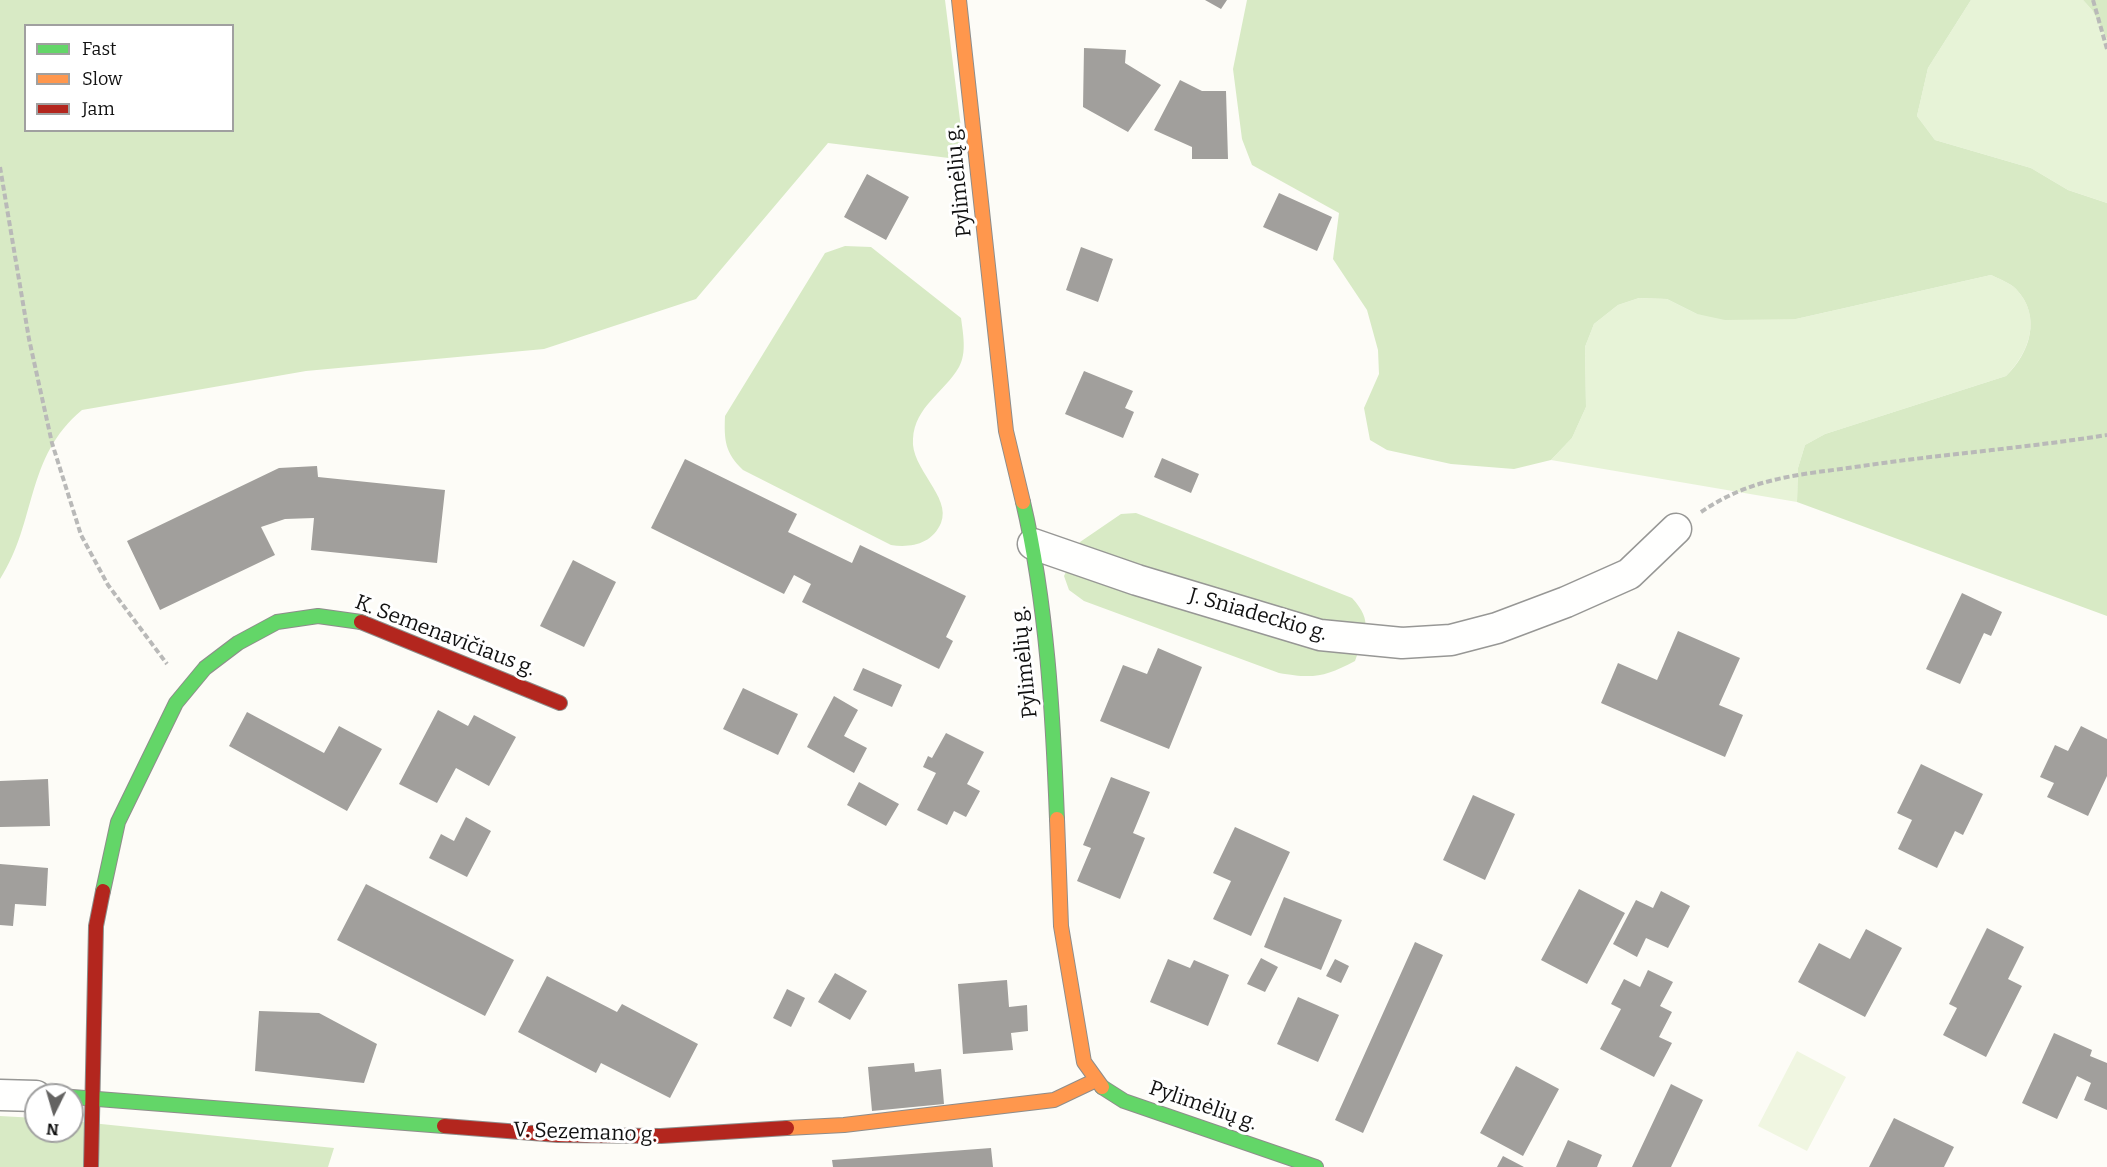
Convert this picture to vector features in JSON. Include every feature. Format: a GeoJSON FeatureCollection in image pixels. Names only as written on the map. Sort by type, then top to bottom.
{"type":"FeatureCollection","features":[{"type":"Feature","properties":{"kind":"street","name":"Pylimėlių g."},"geometry":{"type":"LineString","coordinates":[[959,0],[1006,431],[1033,544],[1054,732],[1061,926],[1084,1062],[1094,1081],[1106,1093],[1316,1167]]}},
{"type":"Feature","properties":{"kind":"street","name":"J. Sniadeckio g."},"geometry":{"type":"LineString","coordinates":[[1033,544],[1137,580],[1320,635],[1402,643],[1452,640],[1497,628],[1566,602],[1629,574],[1676,529]]}},
{"type":"Feature","properties":{"kind":"street","name":"K. Semenavičiaus g."},"geometry":{"type":"LineString","coordinates":[[91,1167],[96,926],[118,822],[176,703],[205,668],[238,643],[277,622],[318,616],[357,620],[560,703]]}},
{"type":"Feature","properties":{"kind":"street","name":"V. Sezemano g."},"geometry":{"type":"LineString","coordinates":[[84,1098],[547,1134],[661,1136],[844,1125],[1054,1100],[1094,1081]]}},
{"type":"Feature","properties":{"kind":"street"},"geometry":{"type":"LineString","coordinates":[[0,1095],[24,1096]]}},
{"type":"Feature","properties":{"kind":"path"},"geometry":{"type":"LineString","coordinates":[[2093,0],[2107,49]]}},
{"type":"Feature","properties":{"kind":"path"},"geometry":{"type":"LineString","coordinates":[[0,166],[30,339],[52,444],[81,535],[108,585],[186,690]]}},
{"type":"Feature","properties":{"kind":"path"},"geometry":{"type":"LineString","coordinates":[[1676,529],[1724,497],[1756,483],[1900,460],[2050,444],[2107,435]]}},
{"type":"Feature","properties":{"kind":"green space"},"geometry":{"type":"Polygon","coordinates":[[[0,0],[945,0],[965,160],[828,143],[696,299],[544,349],[306,371],[82,410],[64,428],[50,448],[12,557],[0,579],[0,0]]]}},
{"type":"Feature","properties":{"kind":"green space"},"geometry":{"type":"Polygon","coordinates":[[[1247,0],[1971,0],[1928,68],[1917,116],[1935,140],[2031,168],[2068,190],[2107,203],[2107,616],[1797,502],[1798,468],[1805,445],[1825,434],[2006,376],[2014,367],[2027,345],[2030,334],[2029,311],[2016,289],[1991,275],[1796,319],[1725,320],[1697,314],[1667,299],[1639,298],[1618,305],[1594,324],[1585,347],[1586,407],[1572,438],[1551,460],[1514,469],[1451,464],[1387,450],[1370,440],[1364,408],[1379,374],[1378,350],[1367,310],[1333,259],[1339,213],[1252,165],[1242,139],[1233,69],[1247,0]]]}},
{"type":"Feature","properties":{"kind":"green space"},"geometry":{"type":"Polygon","coordinates":[[[1971,0],[2083,0],[2092,10],[2107,39],[2107,203],[2068,190],[2031,168],[1935,140],[1917,116],[1928,68],[1971,0]]]}},
{"type":"Feature","properties":{"kind":"green space"},"geometry":{"type":"Polygon","coordinates":[[[2083,0],[2107,0],[2107,39],[2092,10],[2083,0]]]}},
{"type":"Feature","properties":{"kind":"green space"},"geometry":{"type":"Polygon","coordinates":[[[845,246],[871,247],[961,318],[964,343],[959,367],[924,409],[915,427],[913,439],[918,461],[941,503],[943,513],[941,523],[932,536],[913,545],[891,545],[743,470],[732,458],[727,446],[725,416],[825,253],[845,246]]]}},
{"type":"Feature","properties":{"kind":"green space"},"geometry":{"type":"Polygon","coordinates":[[[1991,275],[2016,289],[2029,311],[2031,322],[2027,345],[2006,376],[1825,434],[1805,445],[1798,468],[1797,502],[1551,460],[1572,438],[1586,407],[1585,347],[1594,324],[1618,305],[1639,298],[1667,299],[1697,314],[1796,319],[1991,275]]]}},
{"type":"Feature","properties":{"kind":"green space"},"geometry":{"type":"Polygon","coordinates":[[[1136,513],[1352,598],[1363,614],[1366,628],[1355,661],[1319,675],[1301,676],[1279,673],[1084,601],[1069,590],[1064,576],[1080,542],[1121,514],[1136,513]]]}},
{"type":"Feature","properties":{"kind":"green space"},"geometry":{"type":"Polygon","coordinates":[[[1797,1051],[1846,1077],[1807,1151],[1758,1126],[1797,1051]]]}},
{"type":"Feature","properties":{"kind":"green space"},"geometry":{"type":"Polygon","coordinates":[[[0,1116],[24,1117],[24,1143],[84,1143],[84,1122],[334,1148],[328,1167],[0,1167],[0,1116]]]}},
{"type":"Feature","properties":{"kind":"building"},"geometry":{"type":"Polygon","coordinates":[[[1205,0],[1227,0],[1221,9],[1205,0]]]}},
{"type":"Feature","properties":{"kind":"building"},"geometry":{"type":"Polygon","coordinates":[[[1084,48],[1126,50],[1125,63],[1161,85],[1128,132],[1083,107],[1084,48]]]}},
{"type":"Feature","properties":{"kind":"building"},"geometry":{"type":"Polygon","coordinates":[[[1180,80],[1202,91],[1226,91],[1228,159],[1192,159],[1192,147],[1154,130],[1180,80]]]}},
{"type":"Feature","properties":{"kind":"building"},"geometry":{"type":"Polygon","coordinates":[[[867,174],[909,197],[886,240],[844,217],[867,174]]]}},
{"type":"Feature","properties":{"kind":"building"},"geometry":{"type":"Polygon","coordinates":[[[1279,193],[1332,217],[1317,251],[1263,227],[1279,193]]]}},
{"type":"Feature","properties":{"kind":"building"},"geometry":{"type":"Polygon","coordinates":[[[1081,247],[1113,259],[1098,302],[1066,290],[1081,247]]]}},
{"type":"Feature","properties":{"kind":"building"},"geometry":{"type":"Polygon","coordinates":[[[1084,371],[1133,391],[1125,408],[1134,412],[1123,438],[1065,414],[1084,371]]]}},
{"type":"Feature","properties":{"kind":"building"},"geometry":{"type":"Polygon","coordinates":[[[1162,458],[1199,474],[1191,493],[1154,477],[1162,458]]]}},
{"type":"Feature","properties":{"kind":"building"},"geometry":{"type":"Polygon","coordinates":[[[685,459],[797,514],[788,532],[852,563],[860,545],[966,596],[946,637],[953,641],[939,669],[802,602],[811,584],[794,575],[784,594],[651,528],[685,459]]]}},
{"type":"Feature","properties":{"kind":"building"},"geometry":{"type":"Polygon","coordinates":[[[317,466],[318,477],[445,490],[437,563],[311,550],[314,518],[285,519],[261,527],[275,555],[160,610],[127,541],[279,468],[317,466]]]}},
{"type":"Feature","properties":{"kind":"building"},"geometry":{"type":"Polygon","coordinates":[[[573,560],[616,582],[584,647],[540,626],[573,560]]]}},
{"type":"Feature","properties":{"kind":"building"},"geometry":{"type":"Polygon","coordinates":[[[1962,593],[2002,612],[1991,636],[1984,633],[1960,684],[1926,669],[1962,593]]]}},
{"type":"Feature","properties":{"kind":"building"},"geometry":{"type":"Polygon","coordinates":[[[1678,631],[1740,658],[1719,705],[1743,715],[1725,757],[1601,703],[1618,663],[1657,680],[1678,631]]]}},
{"type":"Feature","properties":{"kind":"building"},"geometry":{"type":"Polygon","coordinates":[[[1158,648],[1202,667],[1169,749],[1100,721],[1123,665],[1147,674],[1158,648]]]}},
{"type":"Feature","properties":{"kind":"building"},"geometry":{"type":"Polygon","coordinates":[[[863,668],[902,685],[892,707],[853,690],[863,668]]]}},
{"type":"Feature","properties":{"kind":"building"},"geometry":{"type":"Polygon","coordinates":[[[743,688],[798,714],[778,755],[723,729],[743,688]]]}},
{"type":"Feature","properties":{"kind":"building"},"geometry":{"type":"Polygon","coordinates":[[[834,696],[858,710],[844,736],[867,748],[854,773],[807,747],[834,696]]]}},
{"type":"Feature","properties":{"kind":"building"},"geometry":{"type":"Polygon","coordinates":[[[438,710],[468,726],[474,715],[516,737],[489,786],[456,768],[437,803],[399,784],[438,710]]]}},
{"type":"Feature","properties":{"kind":"building"},"geometry":{"type":"Polygon","coordinates":[[[247,712],[324,753],[339,726],[382,749],[347,811],[229,746],[247,712]]]}},
{"type":"Feature","properties":{"kind":"building"},"geometry":{"type":"Polygon","coordinates":[[[2081,726],[2107,739],[2107,776],[2088,816],[2047,797],[2054,783],[2040,777],[2055,745],[2068,751],[2081,726]]]}},
{"type":"Feature","properties":{"kind":"building"},"geometry":{"type":"Polygon","coordinates":[[[946,733],[984,752],[967,784],[980,791],[966,817],[954,811],[947,825],[917,810],[936,773],[923,767],[928,756],[932,758],[946,733]]]}},
{"type":"Feature","properties":{"kind":"building"},"geometry":{"type":"Polygon","coordinates":[[[1921,764],[1983,794],[1963,835],[1955,831],[1937,868],[1898,849],[1912,820],[1897,813],[1921,764]]]}},
{"type":"Feature","properties":{"kind":"building"},"geometry":{"type":"Polygon","coordinates":[[[1111,777],[1150,792],[1133,833],[1145,838],[1120,899],[1077,881],[1091,848],[1083,845],[1111,777]]]}},
{"type":"Feature","properties":{"kind":"building"},"geometry":{"type":"Polygon","coordinates":[[[48,779],[50,826],[0,827],[0,781],[48,779]]]}},
{"type":"Feature","properties":{"kind":"building"},"geometry":{"type":"Polygon","coordinates":[[[859,782],[899,804],[886,826],[847,805],[859,782]]]}},
{"type":"Feature","properties":{"kind":"building"},"geometry":{"type":"Polygon","coordinates":[[[1473,795],[1515,814],[1485,880],[1443,860],[1473,795]]]}},
{"type":"Feature","properties":{"kind":"building"},"geometry":{"type":"Polygon","coordinates":[[[466,817],[491,831],[467,877],[429,858],[441,834],[454,841],[466,817]]]}},
{"type":"Feature","properties":{"kind":"building"},"geometry":{"type":"Polygon","coordinates":[[[1235,827],[1290,852],[1251,936],[1213,919],[1231,881],[1213,873],[1235,827]]]}},
{"type":"Feature","properties":{"kind":"building"},"geometry":{"type":"Polygon","coordinates":[[[0,864],[48,868],[46,906],[15,904],[13,926],[0,925],[0,864]]]}},
{"type":"Feature","properties":{"kind":"building"},"geometry":{"type":"Polygon","coordinates":[[[366,884],[514,960],[485,1016],[337,940],[366,884]]]}},
{"type":"Feature","properties":{"kind":"building"},"geometry":{"type":"Polygon","coordinates":[[[1579,889],[1625,913],[1587,984],[1541,960],[1579,889]]]}},
{"type":"Feature","properties":{"kind":"building"},"geometry":{"type":"Polygon","coordinates":[[[1661,891],[1690,906],[1668,948],[1646,938],[1637,957],[1613,944],[1636,900],[1653,908],[1661,891]]]}},
{"type":"Feature","properties":{"kind":"building"},"geometry":{"type":"Polygon","coordinates":[[[1284,897],[1342,920],[1321,970],[1264,947],[1284,897]]]}},
{"type":"Feature","properties":{"kind":"building"},"geometry":{"type":"Polygon","coordinates":[[[1987,928],[2024,947],[2008,979],[2022,986],[1986,1057],[1943,1035],[1957,1008],[1949,1004],[1987,928]]]}},
{"type":"Feature","properties":{"kind":"building"},"geometry":{"type":"Polygon","coordinates":[[[1866,929],[1902,948],[1865,1017],[1798,982],[1819,943],[1850,959],[1866,929]]]}},
{"type":"Feature","properties":{"kind":"building"},"geometry":{"type":"Polygon","coordinates":[[[1415,942],[1443,955],[1363,1133],[1335,1120],[1415,942]]]}},
{"type":"Feature","properties":{"kind":"building"},"geometry":{"type":"Polygon","coordinates":[[[1261,958],[1278,967],[1265,992],[1247,984],[1261,958]]]}},
{"type":"Feature","properties":{"kind":"building"},"geometry":{"type":"Polygon","coordinates":[[[1168,959],[1190,968],[1194,960],[1229,975],[1208,1026],[1150,1002],[1168,959]]]}},
{"type":"Feature","properties":{"kind":"building"},"geometry":{"type":"Polygon","coordinates":[[[1335,959],[1349,966],[1341,983],[1326,976],[1335,959]]]}},
{"type":"Feature","properties":{"kind":"building"},"geometry":{"type":"Polygon","coordinates":[[[1648,970],[1673,982],[1660,1006],[1672,1012],[1659,1037],[1672,1043],[1654,1077],[1600,1049],[1621,1009],[1611,1004],[1624,979],[1640,987],[1648,970]]]}},
{"type":"Feature","properties":{"kind":"building"},"geometry":{"type":"Polygon","coordinates":[[[835,973],[867,991],[850,1020],[818,1002],[835,973]]]}},
{"type":"Feature","properties":{"kind":"building"},"geometry":{"type":"Polygon","coordinates":[[[547,976],[617,1012],[622,1004],[698,1044],[670,1098],[601,1063],[596,1073],[518,1032],[547,976]]]}},
{"type":"Feature","properties":{"kind":"building"},"geometry":{"type":"Polygon","coordinates":[[[1007,980],[1009,1007],[1027,1005],[1028,1031],[1011,1033],[1013,1050],[963,1054],[958,984],[1007,980]]]}},
{"type":"Feature","properties":{"kind":"building"},"geometry":{"type":"Polygon","coordinates":[[[787,989],[805,998],[791,1027],[773,1018],[787,989]]]}},
{"type":"Feature","properties":{"kind":"building"},"geometry":{"type":"Polygon","coordinates":[[[1298,997],[1339,1015],[1318,1062],[1277,1044],[1298,997]]]}},
{"type":"Feature","properties":{"kind":"building"},"geometry":{"type":"Polygon","coordinates":[[[259,1011],[319,1013],[377,1044],[364,1083],[255,1071],[259,1011]]]}},
{"type":"Feature","properties":{"kind":"building"},"geometry":{"type":"Polygon","coordinates":[[[2054,1033],[2092,1050],[2090,1056],[2107,1063],[2107,1110],[2084,1100],[2091,1083],[2077,1076],[2057,1119],[2022,1103],[2054,1033]]]}},
{"type":"Feature","properties":{"kind":"building"},"geometry":{"type":"Polygon","coordinates":[[[914,1063],[915,1072],[941,1069],[944,1104],[872,1111],[868,1067],[914,1063]]]}},
{"type":"Feature","properties":{"kind":"building"},"geometry":{"type":"Polygon","coordinates":[[[1516,1066],[1559,1089],[1523,1156],[1480,1133],[1516,1066]]]}},
{"type":"Feature","properties":{"kind":"building"},"geometry":{"type":"Polygon","coordinates":[[[1671,1084],[1703,1100],[1671,1167],[1632,1167],[1671,1084]]]}},
{"type":"Feature","properties":{"kind":"building"},"geometry":{"type":"Polygon","coordinates":[[[1894,1118],[1954,1147],[1944,1167],[1869,1167],[1894,1118]]]}},
{"type":"Feature","properties":{"kind":"building"},"geometry":{"type":"Polygon","coordinates":[[[1568,1140],[1602,1155],[1597,1167],[1556,1167],[1568,1140]]]}},
{"type":"Feature","properties":{"kind":"building"},"geometry":{"type":"Polygon","coordinates":[[[991,1148],[993,1167],[833,1167],[832,1160],[991,1148]]]}},
{"type":"Feature","properties":{"kind":"building"},"geometry":{"type":"Polygon","coordinates":[[[1503,1156],[1524,1167],[1497,1167],[1503,1156]]]}},
{"type":"Feature","properties":{"kind":"traffic: fast"},"geometry":{"type":"LineString","coordinates":[[1023,502],[1038,580],[1048,660],[1057,819]]}},
{"type":"Feature","properties":{"kind":"traffic: fast"},"geometry":{"type":"LineString","coordinates":[[103,891],[118,822],[176,703],[205,668],[238,643],[277,622],[318,616],[361,622]]}},
{"type":"Feature","properties":{"kind":"traffic: fast"},"geometry":{"type":"LineString","coordinates":[[1102,1087],[1124,1101],[1316,1167]]}},
{"type":"Feature","properties":{"kind":"traffic: fast"},"geometry":{"type":"LineString","coordinates":[[84,1098],[444,1126]]}},
{"type":"Feature","properties":{"kind":"traffic: slow"},"geometry":{"type":"LineString","coordinates":[[959,0],[1006,431],[1023,502]]}},
{"type":"Feature","properties":{"kind":"traffic: slow"},"geometry":{"type":"LineString","coordinates":[[1057,819],[1061,926],[1084,1062],[1102,1087]]}},
{"type":"Feature","properties":{"kind":"traffic: slow"},"geometry":{"type":"LineString","coordinates":[[787,1128],[844,1125],[1054,1100],[1094,1081]]}},
{"type":"Feature","properties":{"kind":"traffic: jam"},"geometry":{"type":"LineString","coordinates":[[361,622],[560,703]]}},
{"type":"Feature","properties":{"kind":"traffic: jam"},"geometry":{"type":"LineString","coordinates":[[91,1167],[96,926],[103,891]]}},
{"type":"Feature","properties":{"kind":"traffic: jam"},"geometry":{"type":"LineString","coordinates":[[444,1126],[558,1135],[661,1136],[787,1128]]}}]}
